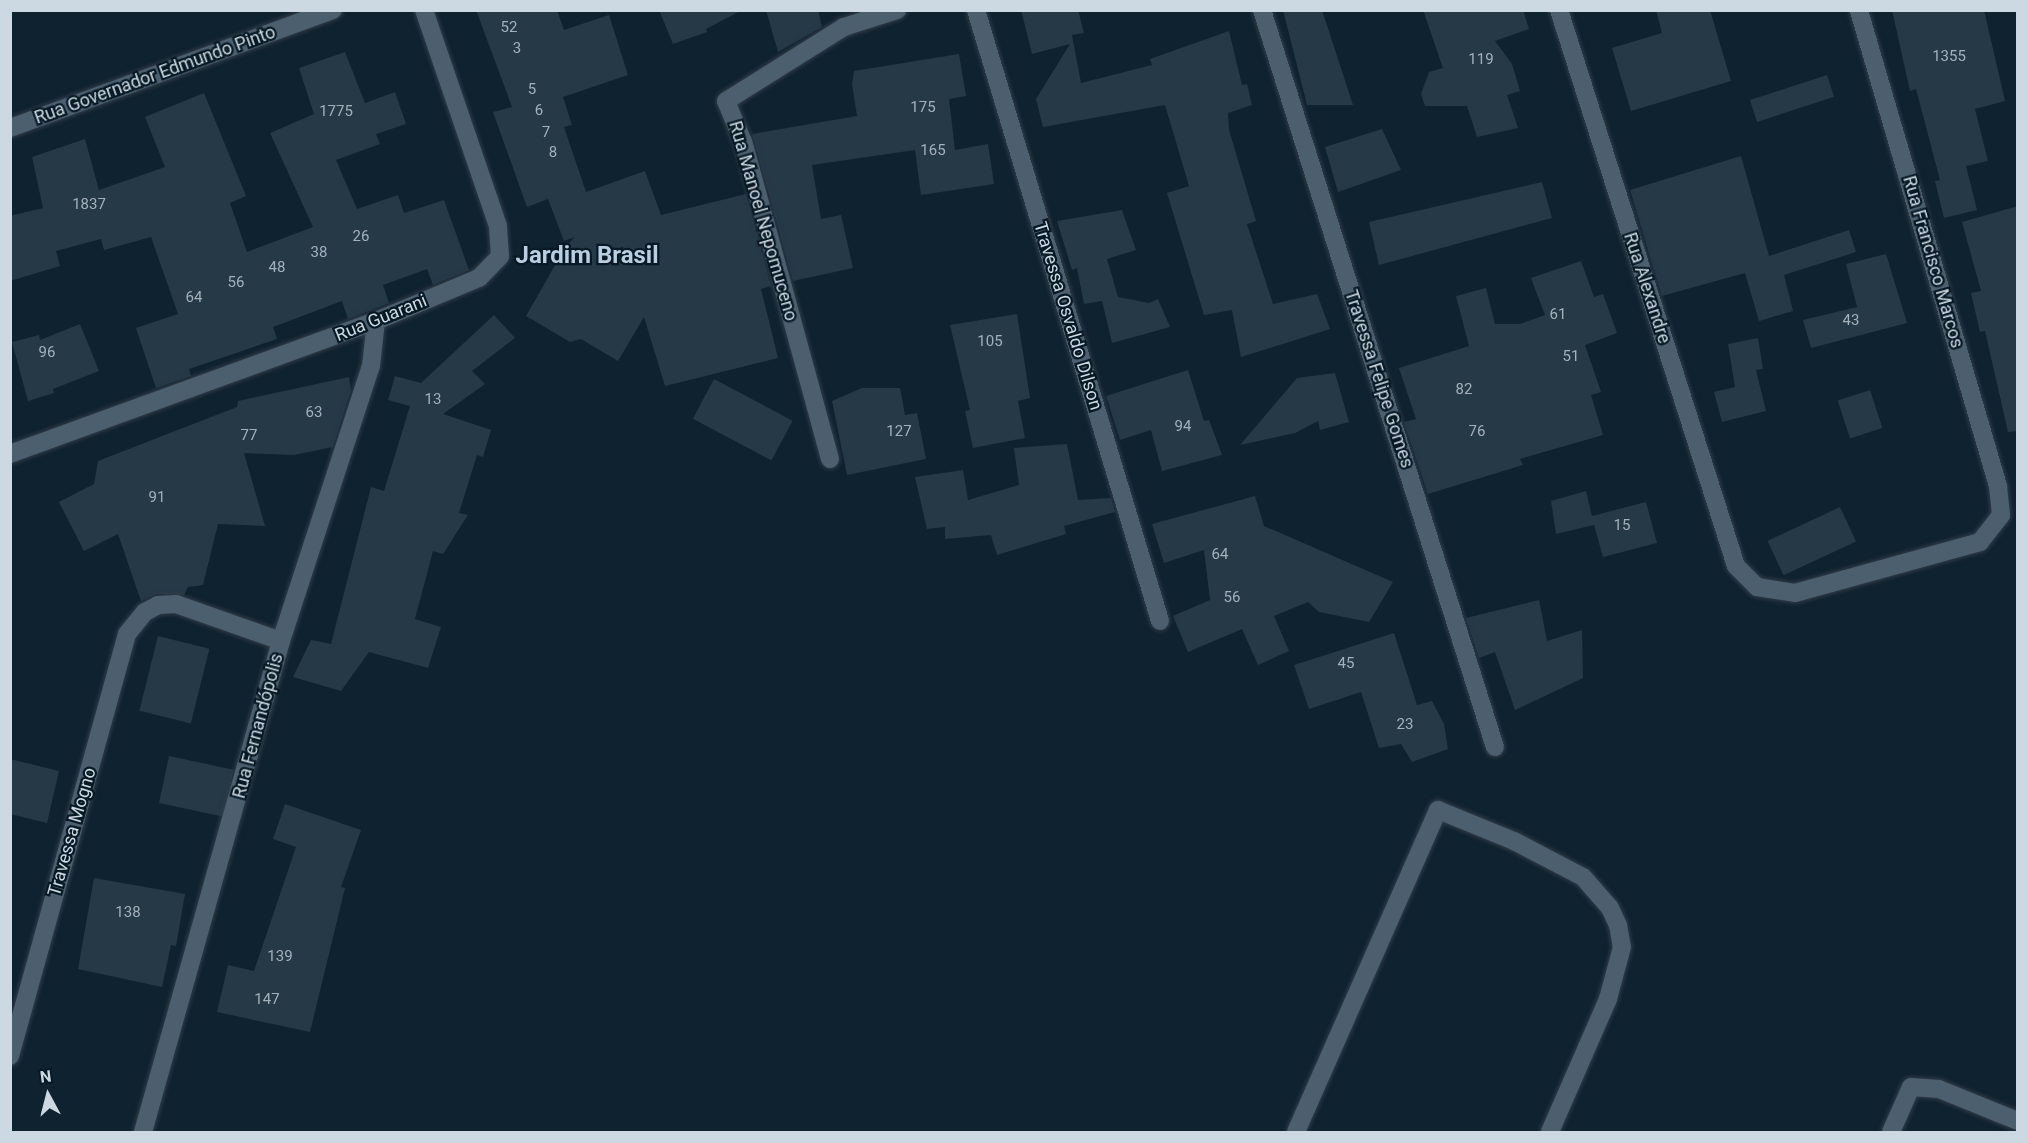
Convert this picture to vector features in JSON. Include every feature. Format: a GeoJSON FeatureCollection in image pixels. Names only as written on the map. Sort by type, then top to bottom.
{"type":"FeatureCollection","features":[{"type":"Feature","properties":{"kind":"street","name":"Rua Governador Edmundo Pinto"},"geometry":{"type":"LineString","coordinates":[[10,128],[333,10]]}},
{"type":"Feature","properties":{"kind":"street","name":"Rua Guarani"},"geometry":{"type":"LineString","coordinates":[[10,454],[376,321],[479,278],[501,256],[498,226],[424,10]]}},
{"type":"Feature","properties":{"kind":"street","name":"Rua Manoel Nepomuceno"},"geometry":{"type":"LineString","coordinates":[[830,459],[742,142],[726,101],[844,27],[897,10]]}},
{"type":"Feature","properties":{"kind":"street","name":"Travessa Osvaldo Dilson"},"geometry":{"type":"LineString","coordinates":[[976,10],[1160,621]]}},
{"type":"Feature","properties":{"kind":"street","name":"Travessa Felipe Gomes"},"geometry":{"type":"LineString","coordinates":[[1262,10],[1495,747]]}},
{"type":"Feature","properties":{"kind":"street","name":"Rua Alexandre"},"geometry":{"type":"LineString","coordinates":[[1559,10],[1736,566],[1757,587],[1795,593],[1980,542],[2001,515]]}},
{"type":"Feature","properties":{"kind":"street","name":"Rua Francisco Marcos"},"geometry":{"type":"LineString","coordinates":[[1859,10],[1998,486],[2001,515]]}},
{"type":"Feature","properties":{"kind":"street","name":"Rua Fernandópolis"},"geometry":{"type":"LineString","coordinates":[[143,1132],[281,641],[370,366],[376,321]]}},
{"type":"Feature","properties":{"kind":"street","name":"Travessa Mogno"},"geometry":{"type":"LineString","coordinates":[[10,1056],[17,1000],[127,634],[143,614],[158,605],[176,604],[281,641]]}},
{"type":"Feature","properties":{"kind":"street"},"geometry":{"type":"LineString","coordinates":[[1296,1132],[1438,810],[1514,841],[1583,877],[1610,908],[1618,925],[1622,947],[1608,999],[1550,1132]]}},
{"type":"Feature","properties":{"kind":"street"},"geometry":{"type":"LineString","coordinates":[[1891,1132],[1911,1087],[1939,1089],[2018,1121]]}},
{"type":"Feature","properties":{"kind":"building"},"geometry":{"type":"Polygon","coordinates":[[[476,10],[557,10],[564,30],[609,15],[628,75],[563,97],[572,125],[564,127],[586,192],[645,171],[661,215],[746,194],[771,286],[761,289],[778,358],[665,386],[644,317],[618,361],[581,339],[570,342],[526,316],[566,246],[575,237],[564,241],[548,199],[527,207],[493,112],[512,107],[476,10]]]}},
{"type":"Feature","properties":{"kind":"building"},"geometry":{"type":"Polygon","coordinates":[[[659,10],[742,10],[706,29],[707,32],[673,44],[659,10]]]}},
{"type":"Feature","properties":{"kind":"building"},"geometry":{"type":"Polygon","coordinates":[[[766,10],[818,10],[822,27],[778,52],[766,10]]]}},
{"type":"Feature","properties":{"kind":"building"},"geometry":{"type":"Polygon","coordinates":[[[1021,10],[1078,10],[1084,33],[1072,35],[1081,83],[1152,65],[1150,59],[1229,31],[1242,85],[1247,84],[1252,105],[1228,113],[1229,130],[1256,221],[1247,224],[1273,304],[1317,294],[1330,329],[1241,357],[1232,310],[1204,315],[1167,193],[1189,186],[1165,105],[1043,127],[1036,99],[1070,44],[1032,54],[1021,10]]]}},
{"type":"Feature","properties":{"kind":"building"},"geometry":{"type":"Polygon","coordinates":[[[1283,10],[1322,10],[1353,105],[1307,105],[1283,10]]]}},
{"type":"Feature","properties":{"kind":"building"},"geometry":{"type":"Polygon","coordinates":[[[1423,10],[1523,10],[1529,29],[1495,41],[1512,64],[1520,91],[1507,95],[1518,128],[1477,137],[1467,106],[1425,106],[1421,94],[1429,72],[1443,68],[1423,10]]]}},
{"type":"Feature","properties":{"kind":"building"},"geometry":{"type":"Polygon","coordinates":[[[1656,10],[1710,10],[1731,81],[1631,111],[1612,48],[1662,33],[1656,10]]]}},
{"type":"Feature","properties":{"kind":"building"},"geometry":{"type":"Polygon","coordinates":[[[1892,10],[1984,10],[2005,101],[1975,109],[1988,161],[1966,166],[1977,210],[1944,218],[1935,181],[1940,180],[1916,89],[1910,91],[1892,10]]]}},
{"type":"Feature","properties":{"kind":"building"},"geometry":{"type":"Polygon","coordinates":[[[345,52],[365,103],[395,92],[406,124],[376,134],[380,144],[336,160],[357,209],[398,195],[404,213],[444,200],[469,270],[433,285],[427,269],[383,285],[389,303],[348,319],[342,301],[273,327],[277,339],[189,369],[191,376],[156,388],[136,328],[178,314],[151,237],[104,250],[101,239],[56,251],[60,266],[10,281],[10,216],[43,208],[32,157],[85,139],[99,190],[165,167],[145,117],[204,93],[246,196],[230,203],[247,252],[313,227],[270,133],[314,114],[299,68],[345,52]]]}},
{"type":"Feature","properties":{"kind":"building"},"geometry":{"type":"Polygon","coordinates":[[[959,54],[966,96],[949,99],[955,150],[988,144],[994,184],[921,195],[915,150],[812,165],[821,219],[841,215],[853,268],[793,281],[752,134],[857,116],[852,84],[854,71],[959,54]]]}},
{"type":"Feature","properties":{"kind":"building"},"geometry":{"type":"Polygon","coordinates":[[[1827,75],[1834,97],[1757,122],[1750,100],[1827,75]]]}},
{"type":"Feature","properties":{"kind":"building"},"geometry":{"type":"Polygon","coordinates":[[[1382,129],[1401,170],[1338,192],[1325,147],[1382,129]]]}},
{"type":"Feature","properties":{"kind":"building"},"geometry":{"type":"Polygon","coordinates":[[[1741,156],[1769,256],[1849,230],[1856,252],[1784,275],[1793,311],[1759,321],[1745,273],[1662,296],[1630,190],[1741,156]]]}},
{"type":"Feature","properties":{"kind":"building"},"geometry":{"type":"Polygon","coordinates":[[[1542,182],[1552,218],[1379,265],[1369,222],[1542,182]]]}},
{"type":"Feature","properties":{"kind":"building"},"geometry":{"type":"Polygon","coordinates":[[[2018,206],[2018,431],[2008,432],[1985,331],[1980,332],[1971,293],[1981,291],[1962,222],[2018,206]]]}},
{"type":"Feature","properties":{"kind":"building"},"geometry":{"type":"Polygon","coordinates":[[[1122,210],[1136,250],[1107,259],[1118,297],[1149,303],[1158,299],[1170,327],[1112,343],[1102,301],[1084,304],[1077,268],[1072,270],[1057,221],[1122,210]]]}},
{"type":"Feature","properties":{"kind":"building"},"geometry":{"type":"Polygon","coordinates":[[[1886,254],[1907,323],[1811,348],[1803,320],[1857,307],[1846,264],[1886,254]]]}},
{"type":"Feature","properties":{"kind":"building"},"geometry":{"type":"Polygon","coordinates":[[[1581,261],[1594,297],[1603,294],[1617,333],[1585,345],[1601,392],[1591,395],[1603,435],[1520,459],[1523,465],[1428,494],[1404,422],[1416,419],[1399,368],[1469,346],[1456,296],[1486,288],[1495,324],[1520,324],[1545,315],[1531,278],[1581,261]]]}},
{"type":"Feature","properties":{"kind":"building"},"geometry":{"type":"Polygon","coordinates":[[[1017,314],[1030,398],[1018,401],[1025,438],[973,448],[965,411],[970,410],[950,325],[1017,314]]]}},
{"type":"Feature","properties":{"kind":"building"},"geometry":{"type":"Polygon","coordinates":[[[494,315],[515,338],[472,371],[485,384],[443,414],[491,430],[483,457],[477,455],[459,513],[468,515],[443,554],[433,551],[415,619],[441,627],[428,668],[369,652],[341,691],[293,677],[311,640],[331,644],[371,487],[384,491],[410,406],[388,400],[395,376],[421,383],[494,315]]]}},
{"type":"Feature","properties":{"kind":"building"},"geometry":{"type":"Polygon","coordinates":[[[80,324],[99,371],[53,389],[54,393],[28,401],[12,342],[39,335],[40,340],[80,324]]]}},
{"type":"Feature","properties":{"kind":"building"},"geometry":{"type":"Polygon","coordinates":[[[1758,338],[1763,369],[1756,370],[1766,411],[1722,422],[1714,392],[1735,387],[1728,344],[1758,338]]]}},
{"type":"Feature","properties":{"kind":"building"},"geometry":{"type":"Polygon","coordinates":[[[1188,370],[1204,421],[1209,420],[1222,455],[1162,471],[1151,430],[1120,440],[1106,396],[1188,370]]]}},
{"type":"Feature","properties":{"kind":"building"},"geometry":{"type":"Polygon","coordinates":[[[1335,373],[1349,422],[1320,430],[1318,421],[1295,433],[1240,445],[1297,378],[1335,373]]]}},
{"type":"Feature","properties":{"kind":"building"},"geometry":{"type":"Polygon","coordinates":[[[349,377],[351,390],[333,447],[294,455],[244,453],[265,526],[218,524],[203,585],[188,587],[184,595],[157,594],[141,601],[118,534],[84,551],[59,502],[94,484],[98,461],[237,407],[238,401],[349,377]]]}},
{"type":"Feature","properties":{"kind":"building"},"geometry":{"type":"Polygon","coordinates":[[[714,379],[793,421],[771,461],[693,419],[714,379]]]}},
{"type":"Feature","properties":{"kind":"building"},"geometry":{"type":"Polygon","coordinates":[[[862,388],[900,388],[905,415],[917,413],[926,459],[847,475],[832,401],[862,388]]]}},
{"type":"Feature","properties":{"kind":"building"},"geometry":{"type":"Polygon","coordinates":[[[1870,390],[1882,428],[1850,439],[1838,401],[1870,390]]]}},
{"type":"Feature","properties":{"kind":"building"},"geometry":{"type":"Polygon","coordinates":[[[1067,444],[1078,500],[1111,498],[1115,512],[1064,526],[1066,534],[997,555],[991,535],[945,539],[945,527],[927,529],[915,477],[963,470],[968,500],[1019,485],[1014,448],[1067,444]]]}},
{"type":"Feature","properties":{"kind":"building"},"geometry":{"type":"Polygon","coordinates":[[[1586,491],[1592,516],[1646,502],[1657,543],[1603,557],[1594,525],[1556,534],[1551,501],[1586,491]]]}},
{"type":"Feature","properties":{"kind":"building"},"geometry":{"type":"Polygon","coordinates":[[[1255,496],[1264,526],[1393,582],[1369,622],[1319,612],[1308,602],[1274,616],[1289,651],[1258,665],[1242,629],[1188,652],[1173,616],[1210,600],[1204,550],[1164,563],[1152,524],[1255,496]]]}},
{"type":"Feature","properties":{"kind":"building"},"geometry":{"type":"Polygon","coordinates":[[[1840,507],[1856,541],[1784,575],[1767,541],[1840,507]]]}},
{"type":"Feature","properties":{"kind":"building"},"geometry":{"type":"Polygon","coordinates":[[[1539,600],[1547,641],[1582,630],[1583,678],[1515,710],[1495,652],[1479,658],[1466,618],[1539,600]]]}},
{"type":"Feature","properties":{"kind":"building"},"geometry":{"type":"Polygon","coordinates":[[[1394,633],[1417,705],[1432,701],[1444,724],[1448,749],[1412,762],[1401,744],[1379,748],[1361,692],[1309,709],[1294,665],[1394,633]]]}},
{"type":"Feature","properties":{"kind":"building"},"geometry":{"type":"Polygon","coordinates":[[[158,636],[209,649],[191,724],[139,711],[158,636]]]}},
{"type":"Feature","properties":{"kind":"building"},"geometry":{"type":"Polygon","coordinates":[[[169,756],[234,770],[224,817],[159,803],[169,756]]]}},
{"type":"Feature","properties":{"kind":"building"},"geometry":{"type":"Polygon","coordinates":[[[10,759],[59,771],[47,823],[10,814],[10,759]]]}},
{"type":"Feature","properties":{"kind":"building"},"geometry":{"type":"Polygon","coordinates":[[[285,804],[361,830],[341,887],[345,888],[310,1032],[217,1012],[228,965],[254,971],[296,847],[273,839],[285,804]]]}},
{"type":"Feature","properties":{"kind":"building"},"geometry":{"type":"Polygon","coordinates":[[[94,878],[185,894],[176,946],[171,945],[162,987],[78,969],[94,878]]]}},
{"type":"Feature","properties":{"kind":"district","name":"Jardim Brasil"},"geometry":{"type":"Point","coordinates":[587,256]}}]}
